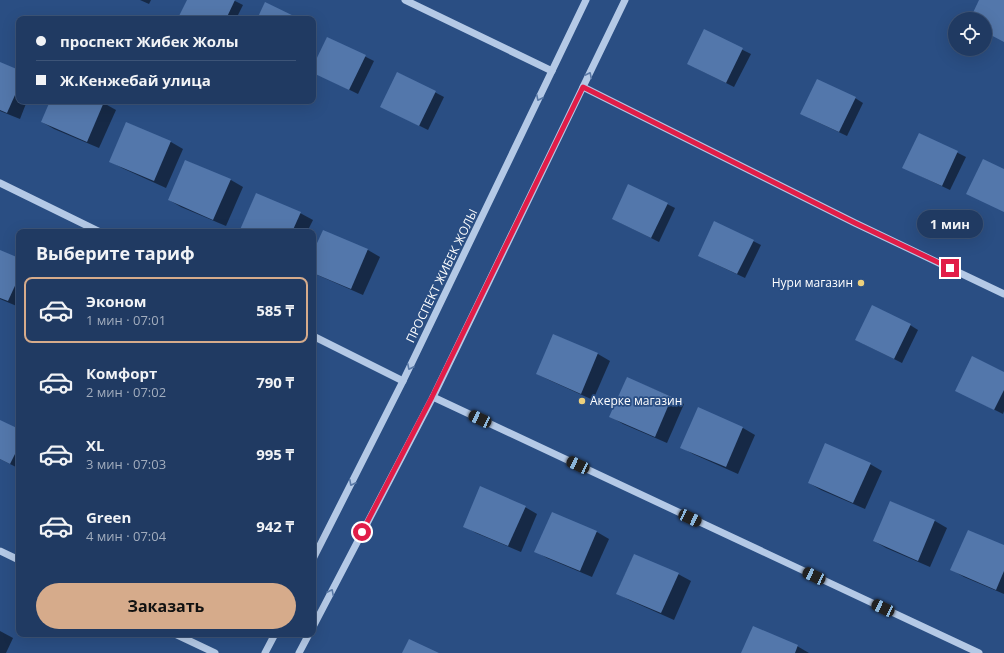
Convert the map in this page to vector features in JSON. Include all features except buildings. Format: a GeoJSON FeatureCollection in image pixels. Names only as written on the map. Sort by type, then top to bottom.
{"type":"FeatureCollection","features":[{"type":"Feature","properties":{"kind":"street"},"geometry":{"type":"LineString","coordinates":[[405,0],[552,71]]}},
{"type":"Feature","properties":{"kind":"street","name":"ПРОСПЕКТ ЖИБЕК ЖОЛЫ"},"geometry":{"type":"LineString","coordinates":[[316,553],[403,381],[586,0]]}},
{"type":"Feature","properties":{"kind":"street"},"geometry":{"type":"LineString","coordinates":[[316,621],[432,397],[625,0]]}},
{"type":"Feature","properties":{"kind":"street"},"geometry":{"type":"LineString","coordinates":[[583,87],[855,223],[1004,294]]}},
{"type":"Feature","properties":{"kind":"street"},"geometry":{"type":"LineString","coordinates":[[0,183],[94,229]]}},
{"type":"Feature","properties":{"kind":"street"},"geometry":{"type":"LineString","coordinates":[[316,338],[403,381]]}},
{"type":"Feature","properties":{"kind":"street"},"geometry":{"type":"LineString","coordinates":[[432,397],[979,653]]}},
{"type":"Feature","properties":{"kind":"street"},"geometry":{"type":"LineString","coordinates":[[0,551],[16,559]]}},
{"type":"Feature","properties":{"kind":"street"},"geometry":{"type":"LineString","coordinates":[[181,637],[215,653]]}},
{"type":"Feature","properties":{"kind":"street"},"geometry":{"type":"LineString","coordinates":[[265,653],[273,637]]}},
{"type":"Feature","properties":{"kind":"street"},"geometry":{"type":"LineString","coordinates":[[299,653],[307,637]]}},
{"type":"Feature","properties":{"kind":"place","name":"Нури магазин"},"geometry":{"type":"Point","coordinates":[861,283]}},
{"type":"Feature","properties":{"kind":"place","name":"Акерке магазин"},"geometry":{"type":"Point","coordinates":[582,401]}},
{"type":"Feature","properties":{"kind":"route"},"geometry":{"type":"LineString","coordinates":[[362,532],[432,397],[583,87],[855,223],[950,268]]}}]}
